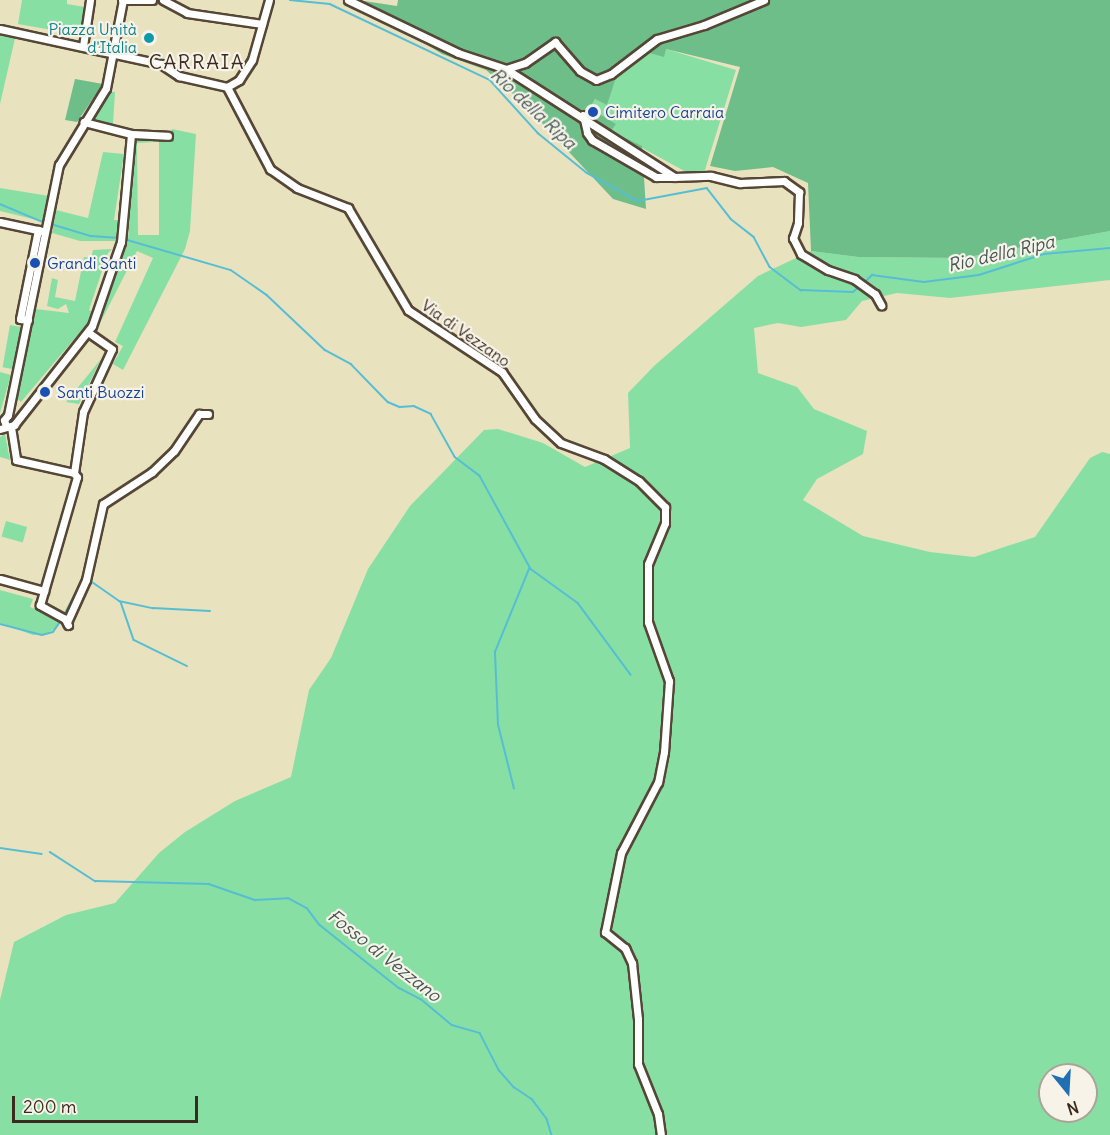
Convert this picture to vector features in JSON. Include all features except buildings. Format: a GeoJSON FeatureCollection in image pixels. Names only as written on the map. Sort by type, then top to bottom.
{"type":"FeatureCollection","features":[{"type":"Feature","properties":{"kind":"street"},"geometry":{"type":"LineString","coordinates":[[83,46],[90,0]]}},
{"type":"Feature","properties":{"kind":"street"},"geometry":{"type":"LineString","coordinates":[[74,473],[16,460],[5,423],[28,320],[20,319],[49,215],[62,157],[106,88],[123,0],[152,0]]}},
{"type":"Feature","properties":{"kind":"street"},"geometry":{"type":"LineString","coordinates":[[163,0],[187,13],[262,24]]}},
{"type":"Feature","properties":{"kind":"street"},"geometry":{"type":"LineString","coordinates":[[0,29],[161,64],[179,76],[227,87],[239,80],[252,60],[269,0]]}},
{"type":"Feature","properties":{"kind":"street"},"geometry":{"type":"LineString","coordinates":[[348,0],[458,53],[506,69],[584,116],[675,177]]}},
{"type":"Feature","properties":{"kind":"street"},"geometry":{"type":"LineString","coordinates":[[506,69],[525,63],[555,42],[580,72],[596,80],[611,74],[657,39],[704,25],[764,0]]}},
{"type":"Feature","properties":{"kind":"street","name":"Via di Vezzano"},"geometry":{"type":"LineString","coordinates":[[227,87],[270,169],[297,188],[348,208],[408,310],[502,372],[535,419],[561,443],[604,459],[639,481],[666,507],[665,523],[648,564],[648,622],[669,681],[662,767],[621,853],[605,932],[625,948],[632,963],[638,1019],[638,1065],[658,1114],[661,1135]]}},
{"type":"Feature","properties":{"kind":"street"},"geometry":{"type":"LineString","coordinates":[[584,116],[586,133],[656,177],[711,176],[740,183],[784,181],[799,192],[798,223],[792,238],[801,254],[828,270],[854,279],[875,294],[880,305]]}},
{"type":"Feature","properties":{"kind":"street"},"geometry":{"type":"LineString","coordinates":[[84,122],[131,134],[168,136]]}},
{"type":"Feature","properties":{"kind":"street"},"geometry":{"type":"LineString","coordinates":[[5,423],[16,419],[88,332],[121,242],[131,134]]}},
{"type":"Feature","properties":{"kind":"street"},"geometry":{"type":"LineString","coordinates":[[616,153],[623,141]]}},
{"type":"Feature","properties":{"kind":"street"},"geometry":{"type":"LineString","coordinates":[[0,222],[44,229]]}},
{"type":"Feature","properties":{"kind":"street"},"geometry":{"type":"LineString","coordinates":[[88,332],[112,349],[82,412],[74,473],[75,489],[44,591],[42,608],[68,624],[86,580],[103,504],[152,472],[174,451],[199,414],[208,414]]}},
{"type":"Feature","properties":{"kind":"street"},"geometry":{"type":"LineString","coordinates":[[0,579],[44,591]]}},
{"type":"Feature","properties":{"kind":"green space"},"geometry":{"type":"Polygon","coordinates":[[[22,0],[67,0],[67,4],[85,7],[80,35],[18,24],[22,0]]]}},
{"type":"Feature","properties":{"kind":"green space"},"geometry":{"type":"Polygon","coordinates":[[[398,0],[1110,0],[1110,231],[963,258],[858,257],[811,251],[808,183],[773,167],[735,171],[710,166],[740,67],[666,49],[664,57],[646,52],[617,75],[607,105],[595,99],[590,108],[616,124],[611,131],[642,146],[646,209],[613,199],[524,104],[486,70],[442,54],[397,26],[367,15],[364,1],[397,6],[398,0]]]}},
{"type":"Feature","properties":{"kind":"green space"},"geometry":{"type":"Polygon","coordinates":[[[0,32],[16,34],[0,104],[0,32]]]}},
{"type":"Feature","properties":{"kind":"green space"},"geometry":{"type":"Polygon","coordinates":[[[666,49],[736,70],[704,173],[690,174],[611,131],[615,124],[590,108],[595,99],[607,104],[617,75],[646,52],[666,49]]]}},
{"type":"Feature","properties":{"kind":"green space"},"geometry":{"type":"Polygon","coordinates":[[[75,79],[103,84],[77,122],[65,120],[75,79]]]}},
{"type":"Feature","properties":{"kind":"green space"},"geometry":{"type":"Polygon","coordinates":[[[110,92],[115,92],[113,124],[97,122],[92,119],[110,92]]]}},
{"type":"Feature","properties":{"kind":"green space"},"geometry":{"type":"Polygon","coordinates":[[[172,129],[196,134],[190,231],[185,249],[123,370],[113,364],[123,346],[115,342],[153,258],[137,251],[96,331],[128,241],[134,138],[156,138],[156,142],[137,143],[138,235],[159,235],[159,140],[171,139],[172,129]]]}},
{"type":"Feature","properties":{"kind":"green space"},"geometry":{"type":"Polygon","coordinates":[[[103,152],[124,154],[114,220],[120,220],[117,241],[80,241],[52,233],[56,210],[88,218],[103,152]]]}},
{"type":"Feature","properties":{"kind":"green space"},"geometry":{"type":"Polygon","coordinates":[[[0,188],[49,196],[45,222],[0,211],[0,188]]]}},
{"type":"Feature","properties":{"kind":"green space"},"geometry":{"type":"Polygon","coordinates":[[[1110,231],[1110,280],[950,298],[897,293],[862,301],[846,320],[801,327],[778,323],[754,328],[758,373],[797,387],[814,409],[867,431],[863,454],[817,479],[803,500],[863,536],[930,552],[974,557],[1035,537],[1090,458],[1102,452],[1110,454],[1110,1135],[0,1135],[0,1000],[14,942],[66,915],[115,903],[159,853],[185,832],[235,801],[291,777],[309,690],[331,658],[368,569],[410,506],[484,430],[498,429],[543,443],[585,467],[630,448],[628,393],[654,366],[758,276],[811,251],[858,257],[963,258],[1110,231]]]}},
{"type":"Feature","properties":{"kind":"green space"},"geometry":{"type":"Polygon","coordinates":[[[112,249],[108,253],[89,310],[93,312],[91,319],[21,402],[17,398],[36,309],[69,313],[66,304],[58,309],[47,306],[52,278],[58,280],[55,297],[75,301],[84,257],[91,258],[93,250],[112,249]]]}},
{"type":"Feature","properties":{"kind":"green space"},"geometry":{"type":"Polygon","coordinates":[[[10,325],[21,327],[13,369],[3,367],[10,325]]]}},
{"type":"Feature","properties":{"kind":"green space"},"geometry":{"type":"Polygon","coordinates":[[[101,359],[79,404],[66,402],[101,359]]]}},
{"type":"Feature","properties":{"kind":"green space"},"geometry":{"type":"Polygon","coordinates":[[[0,372],[11,375],[0,413],[0,372]]]}},
{"type":"Feature","properties":{"kind":"green space"},"geometry":{"type":"Polygon","coordinates":[[[5,434],[10,460],[0,457],[0,437],[5,434]]]}},
{"type":"Feature","properties":{"kind":"green space"},"geometry":{"type":"Polygon","coordinates":[[[6,521],[27,527],[23,542],[2,536],[6,521]]]}},
{"type":"Feature","properties":{"kind":"green space"},"geometry":{"type":"Polygon","coordinates":[[[0,590],[33,599],[30,607],[58,618],[58,627],[46,634],[33,635],[0,623],[0,590]]]}},
{"type":"Feature","properties":{"kind":"waterway","name":"Rio della Ripa"},"geometry":{"type":"LineString","coordinates":[[290,0],[330,4],[490,80],[538,133],[587,173],[638,201],[707,188],[731,219],[754,237],[770,267],[801,290],[853,292],[859,287]]}},
{"type":"Feature","properties":{"kind":"waterway"},"geometry":{"type":"LineString","coordinates":[[0,204],[43,222]]}},
{"type":"Feature","properties":{"kind":"waterway"},"geometry":{"type":"LineString","coordinates":[[51,224],[91,236],[119,238]]}},
{"type":"Feature","properties":{"kind":"waterway"},"geometry":{"type":"LineString","coordinates":[[124,239],[231,270],[267,295],[325,350],[351,364],[388,402],[400,407],[414,406],[431,414],[455,457],[480,476],[531,569],[578,603],[631,675]]}},
{"type":"Feature","properties":{"kind":"waterway","name":"Rio della Ripa"},"geometry":{"type":"LineString","coordinates":[[865,282],[872,275],[924,282],[979,275],[1044,254],[1110,248]]}},
{"type":"Feature","properties":{"kind":"waterway"},"geometry":{"type":"LineString","coordinates":[[514,789],[498,725],[495,652],[529,569]]}},
{"type":"Feature","properties":{"kind":"waterway"},"geometry":{"type":"LineString","coordinates":[[64,615],[84,577]]}},
{"type":"Feature","properties":{"kind":"waterway"},"geometry":{"type":"LineString","coordinates":[[88,579],[119,601],[153,608],[210,611]]}},
{"type":"Feature","properties":{"kind":"waterway"},"geometry":{"type":"LineString","coordinates":[[121,602],[134,640],[187,666]]}},
{"type":"Feature","properties":{"kind":"waterway"},"geometry":{"type":"LineString","coordinates":[[0,624],[42,635],[53,632],[62,619]]}},
{"type":"Feature","properties":{"kind":"waterway","name":"Fosso di Vezzano"},"geometry":{"type":"LineString","coordinates":[[0,848],[42,854]]}},
{"type":"Feature","properties":{"kind":"waterway","name":"Fosso di Vezzano"},"geometry":{"type":"LineString","coordinates":[[50,852],[95,881],[209,884],[255,900],[288,898],[307,908],[320,925],[399,988],[421,999],[452,1025],[480,1033],[499,1070],[514,1087],[532,1099],[547,1119],[552,1135]]}},
{"type":"Feature","properties":{"kind":"place","name":"Piazza Unità d'Italia"},"geometry":{"type":"Point","coordinates":[149,38]}},
{"type":"Feature","properties":{"kind":"place","name":"Cimitero Carraia"},"geometry":{"type":"Point","coordinates":[593,112]}},
{"type":"Feature","properties":{"kind":"place","name":"Grandi Santi"},"geometry":{"type":"Point","coordinates":[35,263]}},
{"type":"Feature","properties":{"kind":"place","name":"Santi Buozzi"},"geometry":{"type":"Point","coordinates":[45,392]}},
{"type":"Feature","properties":{"kind":"district","name":"CARRAIA"},"geometry":{"type":"Point","coordinates":[197,61]}}]}
